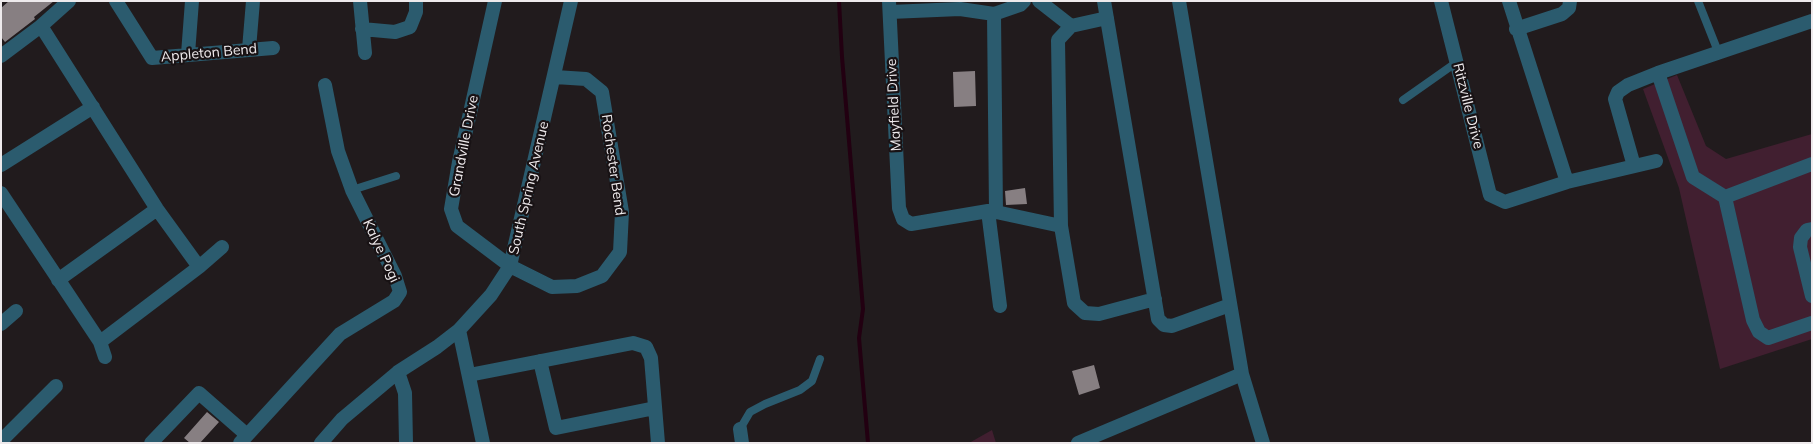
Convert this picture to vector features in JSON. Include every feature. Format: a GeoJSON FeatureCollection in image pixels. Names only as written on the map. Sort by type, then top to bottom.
{"type":"FeatureCollection","features":[{"type":"Feature","properties":{"kind":"street"},"geometry":{"type":"LineString","coordinates":[[1,56],[70,1]]}},
{"type":"Feature","properties":{"kind":"street","name":"Appleton Bend"},"geometry":{"type":"LineString","coordinates":[[116,1],[152,58],[273,48]]}},
{"type":"Feature","properties":{"kind":"street"},"geometry":{"type":"LineString","coordinates":[[188,54],[192,1]]}},
{"type":"Feature","properties":{"kind":"street"},"geometry":{"type":"LineString","coordinates":[[249,49],[253,1]]}},
{"type":"Feature","properties":{"kind":"street"},"geometry":{"type":"LineString","coordinates":[[360,1],[365,52]]}},
{"type":"Feature","properties":{"kind":"street"},"geometry":{"type":"LineString","coordinates":[[362,29],[395,32],[410,27],[416,12],[416,1]]}},
{"type":"Feature","properties":{"kind":"street","name":"Grandville Drive"},"geometry":{"type":"LineString","coordinates":[[495,1],[459,162],[452,209],[457,226],[510,266]]}},
{"type":"Feature","properties":{"kind":"street","name":"South Spring Avenue"},"geometry":{"type":"LineString","coordinates":[[321,443],[342,419],[398,372],[437,347],[459,330],[491,295],[510,266],[571,1]]}},
{"type":"Feature","properties":{"kind":"street"},"geometry":{"type":"LineString","coordinates":[[889,7],[960,5],[994,14],[1020,5],[1024,1]]}},
{"type":"Feature","properties":{"kind":"street"},"geometry":{"type":"LineString","coordinates":[[1039,1],[1071,26]]}},
{"type":"Feature","properties":{"kind":"street"},"geometry":{"type":"LineString","coordinates":[[1104,1],[1158,319],[1164,325],[1172,326],[1230,305]]}},
{"type":"Feature","properties":{"kind":"street"},"geometry":{"type":"LineString","coordinates":[[1179,1],[1242,374],[1259,441]]}},
{"type":"Feature","properties":{"kind":"street","name":"Ritzville Drive"},"geometry":{"type":"LineString","coordinates":[[1441,1],[1490,195],[1505,202],[1567,182]]}},
{"type":"Feature","properties":{"kind":"street"},"geometry":{"type":"LineString","coordinates":[[1509,1],[1516,29],[1567,182],[1656,161]]}},
{"type":"Feature","properties":{"kind":"street"},"geometry":{"type":"LineString","coordinates":[[1516,29],[1562,14],[1569,8],[1570,1]]}},
{"type":"Feature","properties":{"kind":"street","name":"Mayfield Drive"},"geometry":{"type":"LineString","coordinates":[[889,7],[898,208],[903,219],[911,224],[992,211]]}},
{"type":"Feature","properties":{"kind":"street"},"geometry":{"type":"LineString","coordinates":[[994,14],[992,211],[1000,306]]}},
{"type":"Feature","properties":{"kind":"street"},"geometry":{"type":"LineString","coordinates":[[1107,18],[1071,26],[1058,40],[1061,226],[1074,303],[1085,313],[1099,314],[1155,298]]}},
{"type":"Feature","properties":{"kind":"street"},"geometry":{"type":"LineString","coordinates":[[1634,166],[1615,99],[1618,92],[1628,85],[1658,73],[1719,54],[1812,21]]}},
{"type":"Feature","properties":{"kind":"street"},"geometry":{"type":"LineString","coordinates":[[41,26],[157,209],[199,267]]}},
{"type":"Feature","properties":{"kind":"street"},"geometry":{"type":"LineString","coordinates":[[1658,73],[1693,177],[1725,197],[1753,320],[1759,332],[1768,338],[1812,322]]}},
{"type":"Feature","properties":{"kind":"street","name":"Rochester Bend"},"geometry":{"type":"LineString","coordinates":[[510,266],[552,287],[577,286],[602,276],[620,252],[622,212],[602,92],[586,79],[554,77]]}},
{"type":"Feature","properties":{"kind":"street","name":"Kalye Pogi"},"geometry":{"type":"LineString","coordinates":[[244,439],[340,334],[394,301],[400,292],[395,276],[352,190],[338,151],[325,85]]}},
{"type":"Feature","properties":{"kind":"street"},"geometry":{"type":"LineString","coordinates":[[1,165],[93,107]]}},
{"type":"Feature","properties":{"kind":"street"},"geometry":{"type":"LineString","coordinates":[[1725,197],[1812,164]]}},
{"type":"Feature","properties":{"kind":"street"},"geometry":{"type":"LineString","coordinates":[[1,193],[100,342],[105,357]]}},
{"type":"Feature","properties":{"kind":"street"},"geometry":{"type":"LineString","coordinates":[[58,280],[157,209]]}},
{"type":"Feature","properties":{"kind":"street"},"geometry":{"type":"LineString","coordinates":[[992,211],[1061,226]]}},
{"type":"Feature","properties":{"kind":"street"},"geometry":{"type":"LineString","coordinates":[[1812,229],[1807,230],[1801,238],[1800,247],[1812,296]]}},
{"type":"Feature","properties":{"kind":"street"},"geometry":{"type":"LineString","coordinates":[[100,342],[199,267],[222,247]]}},
{"type":"Feature","properties":{"kind":"street"},"geometry":{"type":"LineString","coordinates":[[1,324],[16,311]]}},
{"type":"Feature","properties":{"kind":"street"},"geometry":{"type":"LineString","coordinates":[[459,330],[483,443]]}},
{"type":"Feature","properties":{"kind":"street"},"geometry":{"type":"LineString","coordinates":[[469,375],[633,343],[646,347],[651,358],[658,443]]}},
{"type":"Feature","properties":{"kind":"street"},"geometry":{"type":"LineString","coordinates":[[540,361],[556,428],[656,408]]}},
{"type":"Feature","properties":{"kind":"street"},"geometry":{"type":"LineString","coordinates":[[398,372],[405,393],[406,443]]}},
{"type":"Feature","properties":{"kind":"street"},"geometry":{"type":"LineString","coordinates":[[1078,443],[1242,374]]}},
{"type":"Feature","properties":{"kind":"street"},"geometry":{"type":"LineString","coordinates":[[1,441],[56,386]]}},
{"type":"Feature","properties":{"kind":"street"},"geometry":{"type":"LineString","coordinates":[[151,443],[199,393],[244,439]]}},
{"type":"Feature","properties":{"kind":"lane"},"geometry":{"type":"LineString","coordinates":[[1698,1],[1719,54]]}},
{"type":"Feature","properties":{"kind":"lane"},"geometry":{"type":"LineString","coordinates":[[1403,100],[1457,62]]}},
{"type":"Feature","properties":{"kind":"lane"},"geometry":{"type":"LineString","coordinates":[[352,190],[396,176]]}},
{"type":"Feature","properties":{"kind":"lane"},"geometry":{"type":"LineString","coordinates":[[741,436],[750,412],[800,390],[812,382],[820,359]]}},
{"type":"Feature","properties":{"kind":"shaded area"},"geometry":{"type":"Polygon","coordinates":[[[1677,75],[1706,146],[1726,159],[1812,134],[1812,339],[1720,369],[1679,188],[1643,89],[1677,75]]]}},
{"type":"Feature","properties":{"kind":"shaded area"},"geometry":{"type":"Polygon","coordinates":[[[992,430],[996,443],[969,443],[992,430]]]}},
{"type":"Feature","properties":{"kind":"building"},"geometry":{"type":"Polygon","coordinates":[[[9,1],[54,1],[34,17],[35,19],[5,42],[1,37],[1,8],[9,1]]]}},
{"type":"Feature","properties":{"kind":"building"},"geometry":{"type":"Polygon","coordinates":[[[975,71],[976,106],[954,107],[953,72],[975,71]]]}},
{"type":"Feature","properties":{"kind":"building"},"geometry":{"type":"Polygon","coordinates":[[[1025,188],[1027,204],[1006,205],[1005,191],[1025,188]]]}},
{"type":"Feature","properties":{"kind":"building"},"geometry":{"type":"Polygon","coordinates":[[[1094,365],[1100,388],[1079,395],[1072,371],[1094,365]]]}},
{"type":"Feature","properties":{"kind":"building"},"geometry":{"type":"Polygon","coordinates":[[[207,412],[219,422],[200,443],[190,443],[184,438],[207,412]]]}},
{"type":"Feature","properties":{"kind":"waterway"},"geometry":{"type":"LineString","coordinates":[[839,1],[863,309],[859,338],[868,443]]}}]}
